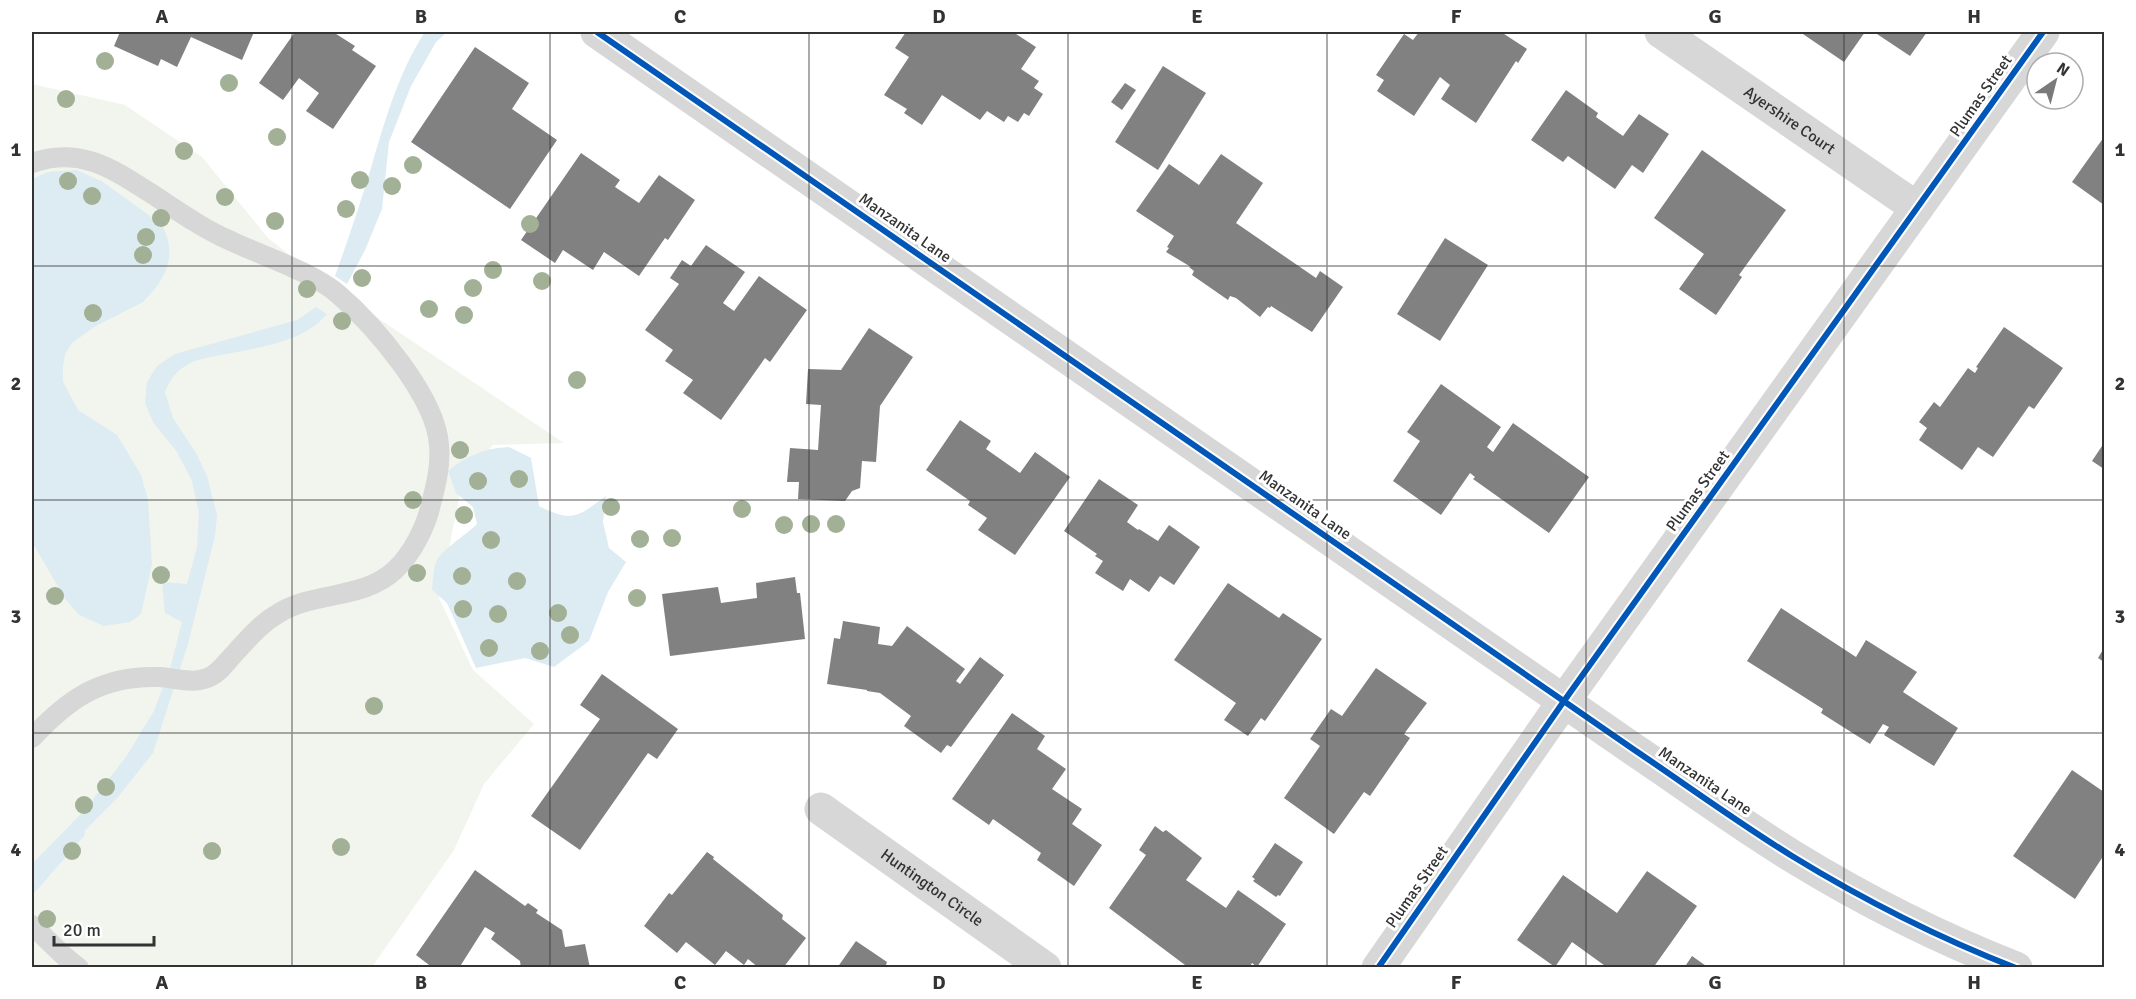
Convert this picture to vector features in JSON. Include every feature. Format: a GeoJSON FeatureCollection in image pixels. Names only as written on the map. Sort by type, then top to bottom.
{"type":"FeatureCollection","features":[{"type":"Feature","properties":{"kind":"street","name":"Manzanita Lane"},"geometry":{"type":"LineString","coordinates":[[597,32],[1791,856],[1861,896],[2016,968]]}},
{"type":"Feature","properties":{"kind":"street","name":"Ayershire Court"},"geometry":{"type":"LineString","coordinates":[[1661,32],[1917,208]]}},
{"type":"Feature","properties":{"kind":"street","name":"Plumas Street"},"geometry":{"type":"LineString","coordinates":[[1378,968],[1564,701],[2043,32]]}},
{"type":"Feature","properties":{"kind":"street","name":"Huntington Circle"},"geometry":{"type":"LineString","coordinates":[[821,809],[1045,968]]}},
{"type":"Feature","properties":{"kind":"lane"},"geometry":{"type":"LineString","coordinates":[[32,163],[64,157],[88,160],[112,168],[195,222],[226,239],[314,278],[337,293],[398,359],[423,397],[434,421],[440,444],[436,486],[420,535],[396,570],[381,581],[364,588],[318,598],[281,611],[263,623],[210,678],[196,681],[159,677],[131,678],[81,695],[54,714],[32,738]]}},
{"type":"Feature","properties":{"kind":"lane"},"geometry":{"type":"LineString","coordinates":[[32,925],[79,968]]}},
{"type":"Feature","properties":{"kind":"shaded area"},"geometry":{"type":"Polygon","coordinates":[[[425,32],[447,32],[436,42],[411,86],[389,142],[382,209],[365,250],[347,284],[335,276],[393,98],[407,64],[425,32]]]}},
{"type":"Feature","properties":{"kind":"shaded area"},"geometry":{"type":"Polygon","coordinates":[[[32,84],[125,105],[202,157],[268,238],[321,280],[564,443],[493,445],[463,479],[439,598],[473,670],[534,724],[484,784],[454,850],[372,967],[32,968],[32,84]]]}},
{"type":"Feature","properties":{"kind":"shaded area"},"geometry":{"type":"Polygon","coordinates":[[[77,170],[103,182],[161,224],[169,246],[164,275],[143,302],[94,327],[72,343],[65,354],[63,382],[78,410],[117,435],[141,475],[148,500],[152,564],[141,614],[130,622],[104,626],[79,615],[66,600],[32,542],[32,179],[48,172],[77,170]]]}},
{"type":"Feature","properties":{"kind":"shaded area"},"geometry":{"type":"Polygon","coordinates":[[[316,307],[327,314],[300,334],[265,346],[194,361],[173,377],[165,392],[173,418],[196,453],[207,476],[217,515],[215,536],[188,644],[153,753],[118,797],[32,884],[32,864],[81,814],[126,757],[154,711],[171,665],[182,622],[165,613],[162,582],[187,584],[197,547],[199,513],[192,481],[177,452],[153,422],[145,403],[147,382],[157,366],[175,354],[297,320],[316,307]]]}},
{"type":"Feature","properties":{"kind":"shaded area"},"geometry":{"type":"Polygon","coordinates":[[[509,447],[531,458],[539,506],[560,515],[574,515],[588,509],[606,496],[603,522],[609,548],[626,562],[608,592],[589,641],[554,667],[525,658],[476,668],[447,603],[432,590],[437,560],[477,524],[473,507],[456,493],[448,471],[476,454],[509,447]]]}},
{"type":"Feature","properties":{"kind":"building"},"geometry":{"type":"Polygon","coordinates":[[[120,32],[254,32],[242,60],[191,37],[177,67],[161,59],[158,66],[114,46],[120,32]]]}},
{"type":"Feature","properties":{"kind":"building"},"geometry":{"type":"Polygon","coordinates":[[[295,32],[333,32],[355,46],[352,50],[376,66],[333,129],[306,111],[319,93],[299,78],[283,100],[259,83],[295,32]]]}},
{"type":"Feature","properties":{"kind":"building"},"geometry":{"type":"Polygon","coordinates":[[[906,32],[1013,32],[1036,47],[1021,69],[1039,81],[1034,88],[1043,94],[1029,116],[1024,113],[1018,122],[1008,116],[1004,122],[987,111],[980,120],[942,95],[922,125],[904,113],[907,109],[884,95],[909,57],[895,48],[906,32]]]}},
{"type":"Feature","properties":{"kind":"building"},"geometry":{"type":"Polygon","coordinates":[[[1419,32],[1501,32],[1527,49],[1518,63],[1516,61],[1476,123],[1441,99],[1450,85],[1440,77],[1414,116],[1377,91],[1384,80],[1376,75],[1404,34],[1413,40],[1419,32]]]}},
{"type":"Feature","properties":{"kind":"building"},"geometry":{"type":"Polygon","coordinates":[[[1800,32],[1865,32],[1844,62],[1800,32]]]}},
{"type":"Feature","properties":{"kind":"building"},"geometry":{"type":"Polygon","coordinates":[[[1874,32],[1927,32],[1910,56],[1874,32]]]}},
{"type":"Feature","properties":{"kind":"building"},"geometry":{"type":"Polygon","coordinates":[[[475,47],[529,83],[512,109],[557,140],[510,209],[411,142],[475,47]]]}},
{"type":"Feature","properties":{"kind":"building"},"geometry":{"type":"Polygon","coordinates":[[[1163,66],[1206,93],[1158,170],[1115,142],[1163,66]]]}},
{"type":"Feature","properties":{"kind":"building"},"geometry":{"type":"Polygon","coordinates":[[[1125,83],[1136,90],[1122,110],[1111,102],[1125,83]]]}},
{"type":"Feature","properties":{"kind":"building"},"geometry":{"type":"Polygon","coordinates":[[[1566,90],[1598,113],[1596,117],[1623,136],[1639,114],[1669,134],[1643,173],[1632,165],[1615,189],[1568,156],[1563,162],[1531,140],[1566,90]]]}},
{"type":"Feature","properties":{"kind":"building"},"geometry":{"type":"Polygon","coordinates":[[[2104,137],[2104,205],[2072,182],[2104,137]]]}},
{"type":"Feature","properties":{"kind":"building"},"geometry":{"type":"Polygon","coordinates":[[[1702,150],[1786,210],[1739,275],[1742,277],[1716,315],[1679,289],[1704,254],[1654,218],[1702,150]]]}},
{"type":"Feature","properties":{"kind":"building"},"geometry":{"type":"Polygon","coordinates":[[[581,153],[620,180],[615,187],[639,203],[659,175],[695,200],[668,240],[665,238],[639,276],[604,252],[593,270],[563,250],[555,263],[521,240],[581,153]]]}},
{"type":"Feature","properties":{"kind":"building"},"geometry":{"type":"Polygon","coordinates":[[[1221,154],[1263,183],[1236,223],[1316,278],[1320,271],[1343,287],[1312,332],[1271,306],[1260,317],[1236,298],[1230,296],[1228,300],[1192,275],[1194,271],[1189,267],[1191,267],[1166,252],[1174,236],[1136,211],[1169,164],[1199,185],[1221,154]]]}},
{"type":"Feature","properties":{"kind":"building"},"geometry":{"type":"Polygon","coordinates":[[[1445,238],[1488,265],[1440,341],[1397,314],[1445,238]]]}},
{"type":"Feature","properties":{"kind":"building"},"geometry":{"type":"Polygon","coordinates":[[[706,245],[745,272],[723,303],[734,311],[759,276],[807,310],[770,362],[765,358],[721,420],[683,393],[693,380],[665,361],[673,350],[645,330],[679,284],[670,278],[682,260],[691,266],[706,245]]]}},
{"type":"Feature","properties":{"kind":"building"},"geometry":{"type":"Polygon","coordinates":[[[2004,327],[2063,368],[2034,409],[2029,406],[1993,457],[1978,447],[1962,470],[1919,440],[1927,428],[1919,422],[1934,402],[1940,407],[1968,368],[1975,373],[1978,368],[1976,367],[2004,327]]]}},
{"type":"Feature","properties":{"kind":"building"},"geometry":{"type":"Polygon","coordinates":[[[869,328],[913,357],[880,406],[876,462],[862,461],[860,488],[852,491],[845,501],[798,499],[799,482],[787,482],[790,448],[818,450],[821,405],[806,404],[808,369],[841,370],[869,328]]]}},
{"type":"Feature","properties":{"kind":"building"},"geometry":{"type":"Polygon","coordinates":[[[1441,384],[1501,427],[1487,447],[1493,452],[1513,423],[1589,477],[1549,533],[1473,479],[1475,477],[1470,473],[1441,515],[1393,481],[1420,441],[1407,432],[1441,384]]]}},
{"type":"Feature","properties":{"kind":"building"},"geometry":{"type":"Polygon","coordinates":[[[960,420],[991,441],[986,449],[1020,473],[1035,452],[1070,477],[1015,555],[978,530],[987,518],[968,505],[970,501],[926,470],[960,420]]]}},
{"type":"Feature","properties":{"kind":"building"},"geometry":{"type":"Polygon","coordinates":[[[2104,443],[2104,469],[2092,461],[2104,443]]]}},
{"type":"Feature","properties":{"kind":"building"},"geometry":{"type":"Polygon","coordinates":[[[1099,479],[1138,505],[1127,522],[1138,530],[1158,541],[1169,525],[1200,547],[1174,585],[1160,576],[1149,592],[1130,579],[1123,591],[1095,573],[1103,561],[1095,556],[1097,554],[1064,531],[1099,479]]]}},
{"type":"Feature","properties":{"kind":"building"},"geometry":{"type":"Polygon","coordinates":[[[795,577],[797,593],[800,593],[805,639],[670,656],[662,594],[718,587],[721,603],[757,598],[756,583],[795,577]]]}},
{"type":"Feature","properties":{"kind":"building"},"geometry":{"type":"Polygon","coordinates":[[[1228,583],[1279,618],[1283,613],[1322,639],[1265,721],[1261,718],[1248,736],[1224,720],[1236,703],[1174,660],[1228,583]]]}},
{"type":"Feature","properties":{"kind":"building"},"geometry":{"type":"Polygon","coordinates":[[[1781,608],[1856,657],[1866,640],[1917,672],[1903,692],[1958,728],[1934,766],[1884,735],[1889,727],[1883,724],[1870,744],[1821,713],[1823,709],[1747,661],[1781,608]]]}},
{"type":"Feature","properties":{"kind":"building"},"geometry":{"type":"Polygon","coordinates":[[[843,621],[880,627],[878,644],[892,646],[907,626],[965,669],[956,681],[960,684],[980,657],[1004,675],[951,747],[947,745],[941,753],[904,726],[911,716],[880,693],[827,684],[834,638],[840,639],[843,621]]]}},
{"type":"Feature","properties":{"kind":"building"},"geometry":{"type":"Polygon","coordinates":[[[2104,648],[2104,662],[2098,658],[2104,648]]]}},
{"type":"Feature","properties":{"kind":"building"},"geometry":{"type":"Polygon","coordinates":[[[1376,668],[1427,703],[1404,734],[1410,738],[1370,796],[1364,792],[1334,834],[1284,798],[1320,746],[1310,739],[1331,709],[1342,716],[1376,668]]]}},
{"type":"Feature","properties":{"kind":"building"},"geometry":{"type":"Polygon","coordinates":[[[602,674],[678,729],[657,759],[648,753],[580,850],[531,816],[600,719],[580,705],[602,674]]]}},
{"type":"Feature","properties":{"kind":"building"},"geometry":{"type":"Polygon","coordinates":[[[1012,713],[1045,736],[1037,749],[1066,769],[1052,789],[1082,809],[1072,824],[1102,845],[1074,886],[1037,860],[1041,853],[993,819],[989,825],[952,799],[1012,713]]]}},
{"type":"Feature","properties":{"kind":"building"},"geometry":{"type":"Polygon","coordinates":[[[2072,770],[2104,792],[2104,855],[2075,899],[2013,856],[2072,770]]]}},
{"type":"Feature","properties":{"kind":"building"},"geometry":{"type":"Polygon","coordinates":[[[1155,826],[1163,832],[1166,830],[1202,858],[1186,880],[1226,908],[1238,890],[1286,924],[1257,967],[1252,963],[1249,968],[1189,968],[1109,908],[1146,855],[1139,850],[1155,826]]]}},
{"type":"Feature","properties":{"kind":"building"},"geometry":{"type":"Polygon","coordinates":[[[1275,843],[1303,862],[1280,896],[1276,897],[1253,881],[1255,879],[1252,877],[1275,843]]]}},
{"type":"Feature","properties":{"kind":"building"},"geometry":{"type":"Polygon","coordinates":[[[707,852],[783,915],[782,919],[806,938],[783,968],[759,968],[748,959],[744,965],[726,951],[715,965],[686,942],[677,953],[644,926],[669,893],[672,895],[707,852]]]}},
{"type":"Feature","properties":{"kind":"building"},"geometry":{"type":"Polygon","coordinates":[[[475,870],[525,906],[528,903],[538,910],[536,913],[562,930],[565,947],[585,944],[590,968],[521,968],[520,961],[491,939],[495,933],[485,927],[459,968],[433,968],[416,955],[475,870]]]}},
{"type":"Feature","properties":{"kind":"building"},"geometry":{"type":"Polygon","coordinates":[[[1647,871],[1697,906],[1653,968],[1608,968],[1572,942],[1555,967],[1517,940],[1563,875],[1617,913],[1647,871]]]}},
{"type":"Feature","properties":{"kind":"building"},"geometry":{"type":"Polygon","coordinates":[[[856,941],[887,962],[886,965],[890,968],[837,968],[856,941]]]}},
{"type":"Feature","properties":{"kind":"building"},"geometry":{"type":"Polygon","coordinates":[[[1692,956],[1709,968],[1684,968],[1692,956]]]}},
{"type":"Feature","properties":{"kind":"waterway"},"geometry":{"type":"LineString","coordinates":[[32,888],[80,833]]}},
{"type":"Feature","properties":{"kind":"cycle path"},"geometry":{"type":"LineString","coordinates":[[597,32],[1751,830],[1873,902],[1958,944],[2016,968]]}},
{"type":"Feature","properties":{"kind":"cycle path"},"geometry":{"type":"LineString","coordinates":[[1378,968],[1564,701],[2043,32]]}}]}
